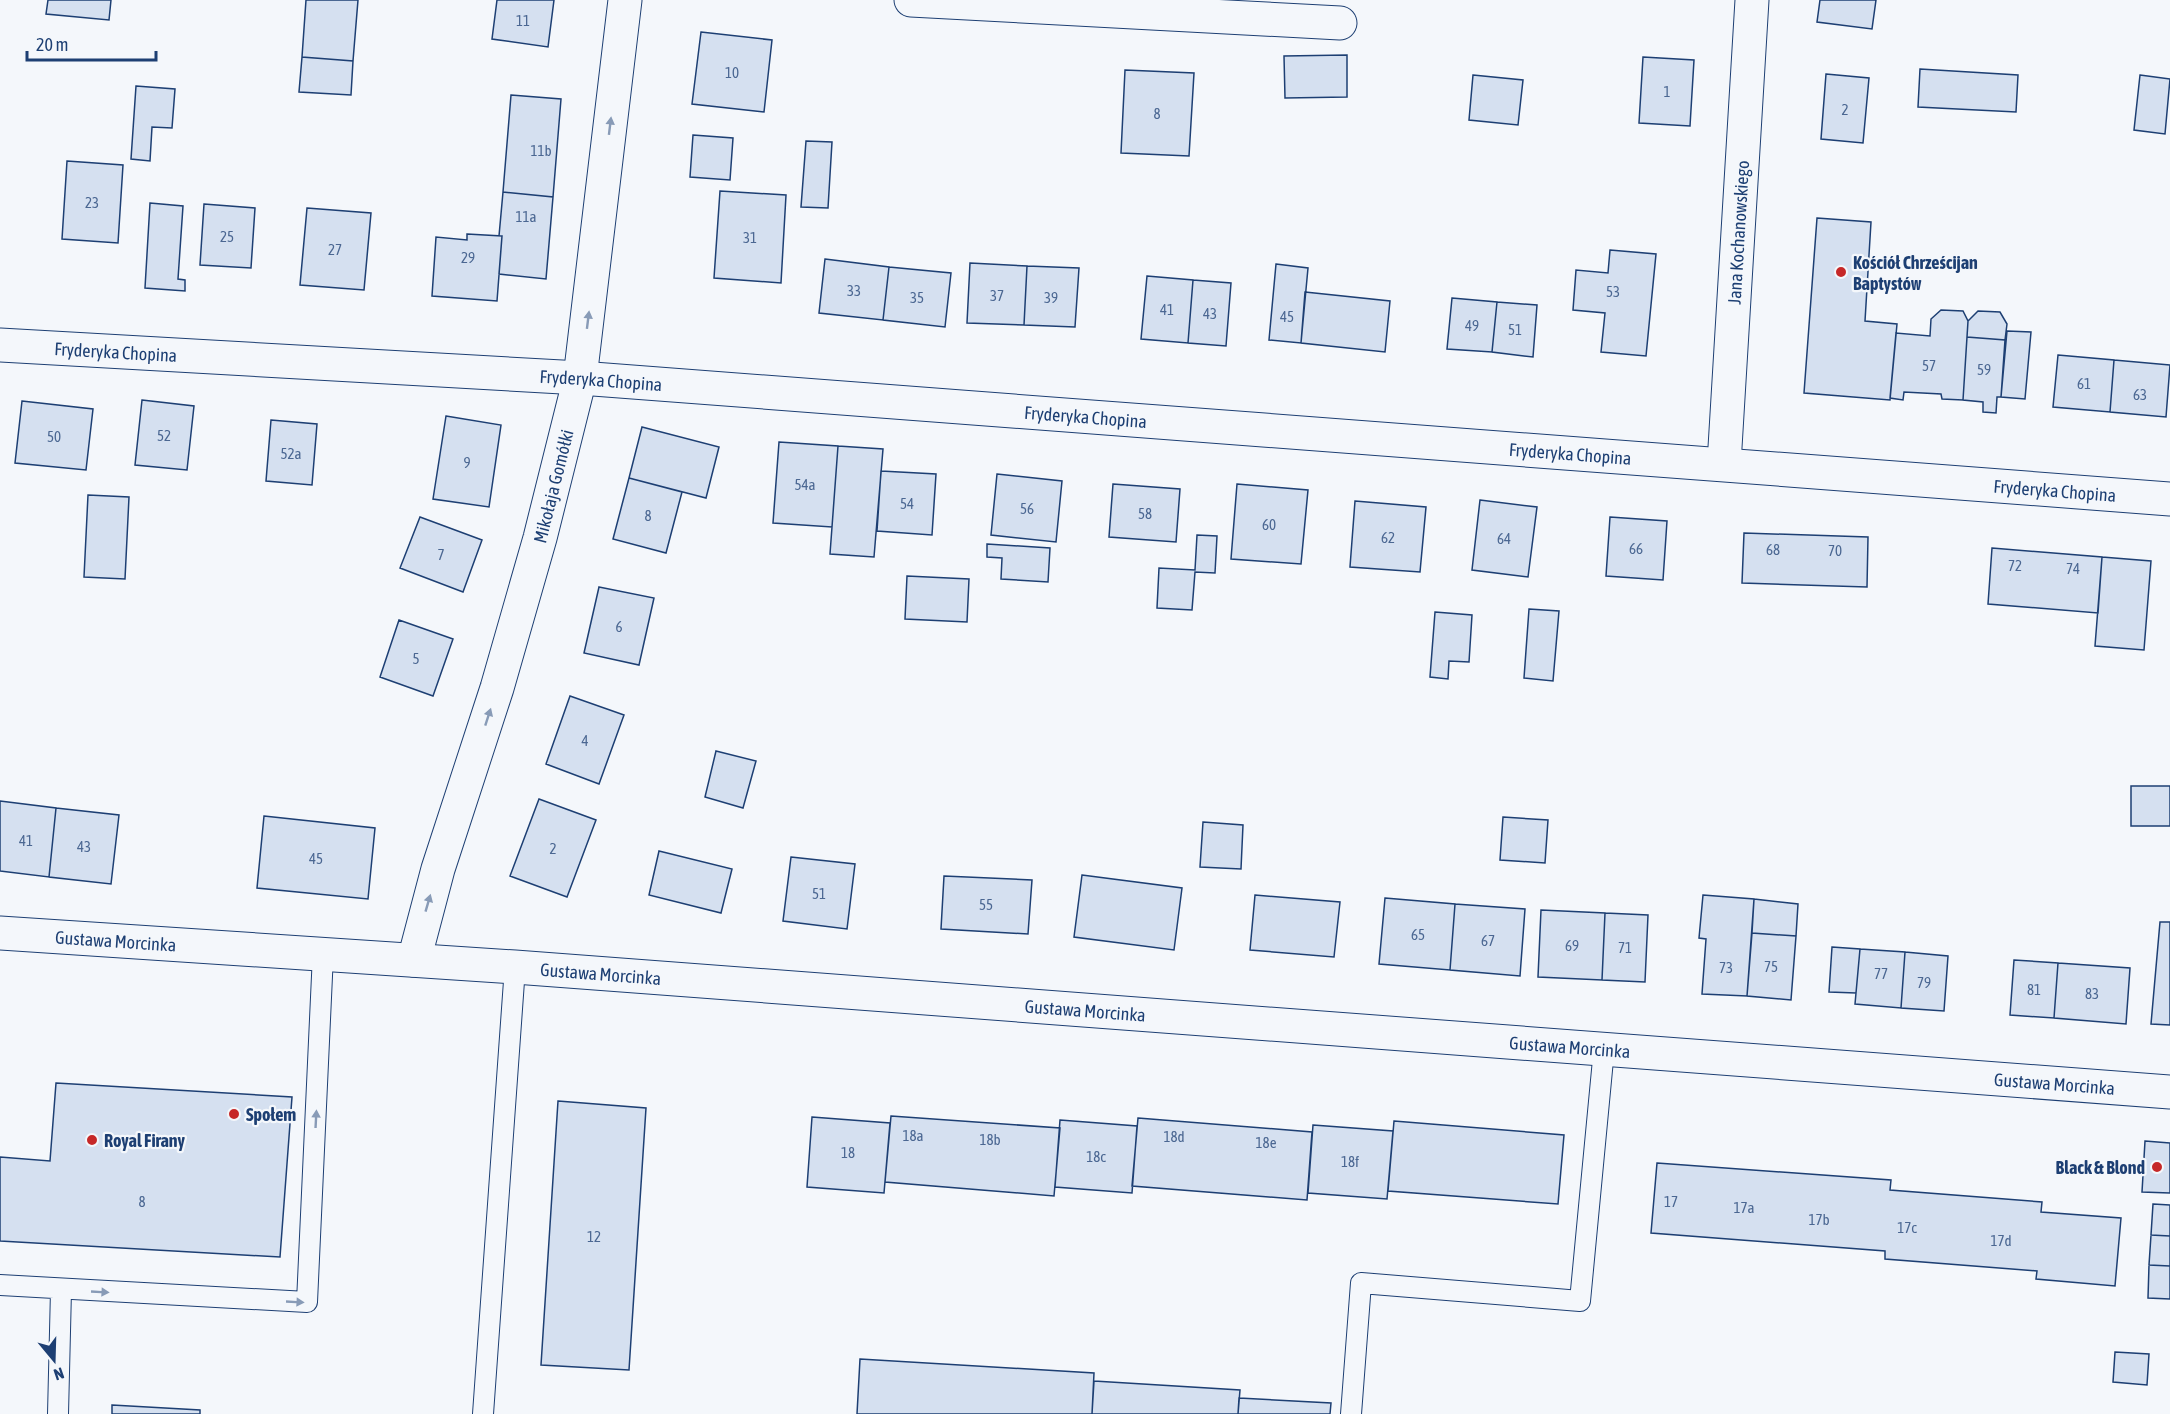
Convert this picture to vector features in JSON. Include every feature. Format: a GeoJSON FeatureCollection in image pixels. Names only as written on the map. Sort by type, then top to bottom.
{"type":"FeatureCollection","features":[{"type":"Feature","properties":{"kind":"street","name":"Mikołaja Gomółki"},"geometry":{"type":"LineString","coordinates":[[414,960],[438,869],[497,688],[537,548],[580,378],[625,0]]}},
{"type":"Feature","properties":{"kind":"street"},"geometry":{"type":"LineString","coordinates":[[911,0],[1340,23]]}},
{"type":"Feature","properties":{"kind":"street","name":"Jana Kochanowskiego"},"geometry":{"type":"LineString","coordinates":[[1724,464],[1752,0]]}},
{"type":"Feature","properties":{"kind":"street","name":"Fryderyka Chopina"},"geometry":{"type":"LineString","coordinates":[[0,345],[580,378],[2170,499]]}},
{"type":"Feature","properties":{"kind":"street","name":"Gustawa Morcinka"},"geometry":{"type":"LineString","coordinates":[[0,933],[515,967],[2170,1092]]}},
{"type":"Feature","properties":{"kind":"lane"},"geometry":{"type":"LineString","coordinates":[[0,1285],[307,1302],[323,954]]}},
{"type":"Feature","properties":{"kind":"lane"},"geometry":{"type":"LineString","coordinates":[[483,1414],[515,967]]}},
{"type":"Feature","properties":{"kind":"lane"},"geometry":{"type":"LineString","coordinates":[[1352,1414],[1361,1283],[1580,1301],[1604,1049]]}},
{"type":"Feature","properties":{"kind":"lane"},"geometry":{"type":"LineString","coordinates":[[58,1414],[61,1290]]}},
{"type":"Feature","properties":{"kind":"building"},"geometry":{"type":"Polygon","coordinates":[[[48,0],[111,0],[109,20],[46,14],[48,0]]]}},
{"type":"Feature","properties":{"kind":"building"},"geometry":{"type":"Polygon","coordinates":[[[306,0],[358,0],[353,61],[302,57],[306,0]]]}},
{"type":"Feature","properties":{"kind":"building"},"geometry":{"type":"Polygon","coordinates":[[[497,0],[554,0],[548,47],[492,39],[497,0]]]}},
{"type":"Feature","properties":{"kind":"building"},"geometry":{"type":"Polygon","coordinates":[[[1820,0],[1876,0],[1872,29],[1817,22],[1820,0]]]}},
{"type":"Feature","properties":{"kind":"building"},"geometry":{"type":"Polygon","coordinates":[[[701,32],[772,40],[764,112],[692,104],[701,32]]]}},
{"type":"Feature","properties":{"kind":"building"},"geometry":{"type":"Polygon","coordinates":[[[1347,55],[1347,97],[1285,98],[1284,56],[1347,55]]]}},
{"type":"Feature","properties":{"kind":"building"},"geometry":{"type":"Polygon","coordinates":[[[302,57],[353,61],[351,95],[299,92],[302,57]]]}},
{"type":"Feature","properties":{"kind":"building"},"geometry":{"type":"Polygon","coordinates":[[[1643,57],[1694,60],[1690,126],[1639,123],[1643,57]]]}},
{"type":"Feature","properties":{"kind":"building"},"geometry":{"type":"Polygon","coordinates":[[[1920,69],[2018,75],[2016,112],[1918,107],[1920,69]]]}},
{"type":"Feature","properties":{"kind":"building"},"geometry":{"type":"Polygon","coordinates":[[[1125,70],[1194,73],[1189,156],[1121,153],[1125,70]]]}},
{"type":"Feature","properties":{"kind":"building"},"geometry":{"type":"Polygon","coordinates":[[[1826,74],[1869,78],[1863,143],[1821,139],[1826,74]]]}},
{"type":"Feature","properties":{"kind":"building"},"geometry":{"type":"Polygon","coordinates":[[[1473,75],[1523,80],[1518,125],[1469,120],[1473,75]]]}},
{"type":"Feature","properties":{"kind":"building"},"geometry":{"type":"Polygon","coordinates":[[[2140,75],[2170,79],[2165,134],[2134,130],[2140,75]]]}},
{"type":"Feature","properties":{"kind":"building"},"geometry":{"type":"Polygon","coordinates":[[[136,86],[175,89],[172,128],[152,127],[150,161],[131,159],[136,86]]]}},
{"type":"Feature","properties":{"kind":"building"},"geometry":{"type":"Polygon","coordinates":[[[511,95],[561,99],[553,197],[503,192],[511,95]]]}},
{"type":"Feature","properties":{"kind":"building"},"geometry":{"type":"Polygon","coordinates":[[[693,135],[733,138],[730,180],[690,177],[693,135]]]}},
{"type":"Feature","properties":{"kind":"building"},"geometry":{"type":"Polygon","coordinates":[[[806,141],[832,142],[828,208],[801,207],[806,141]]]}},
{"type":"Feature","properties":{"kind":"building"},"geometry":{"type":"Polygon","coordinates":[[[67,161],[123,165],[118,243],[62,239],[67,161]]]}},
{"type":"Feature","properties":{"kind":"building"},"geometry":{"type":"Polygon","coordinates":[[[720,191],[786,195],[781,283],[714,278],[720,191]]]}},
{"type":"Feature","properties":{"kind":"building"},"geometry":{"type":"Polygon","coordinates":[[[503,192],[553,197],[546,279],[499,274],[502,236],[499,236],[503,192]]]}},
{"type":"Feature","properties":{"kind":"building"},"geometry":{"type":"Polygon","coordinates":[[[150,203],[183,206],[178,279],[185,280],[185,291],[145,288],[150,203]]]}},
{"type":"Feature","properties":{"kind":"building"},"geometry":{"type":"Polygon","coordinates":[[[204,204],[255,208],[251,268],[200,265],[204,204]]]}},
{"type":"Feature","properties":{"kind":"building"},"geometry":{"type":"Polygon","coordinates":[[[307,208],[371,213],[364,290],[300,285],[307,208]]]}},
{"type":"Feature","properties":{"kind":"building","name":"Kościół Chrześcijan Baptystów"},"geometry":{"type":"Polygon","coordinates":[[[1817,218],[1871,222],[1865,321],[1897,324],[1890,400],[1804,393],[1817,218]]]}},
{"type":"Feature","properties":{"kind":"building"},"geometry":{"type":"Polygon","coordinates":[[[467,234],[502,236],[497,301],[432,296],[436,237],[467,240],[467,234]]]}},
{"type":"Feature","properties":{"kind":"building"},"geometry":{"type":"Polygon","coordinates":[[[1610,250],[1656,254],[1646,356],[1601,352],[1605,313],[1573,310],[1576,270],[1608,273],[1610,250]]]}},
{"type":"Feature","properties":{"kind":"building"},"geometry":{"type":"Polygon","coordinates":[[[825,259],[889,267],[883,320],[819,313],[825,259]]]}},
{"type":"Feature","properties":{"kind":"building"},"geometry":{"type":"Polygon","coordinates":[[[970,263],[1027,266],[1024,325],[967,323],[970,263]]]}},
{"type":"Feature","properties":{"kind":"building"},"geometry":{"type":"Polygon","coordinates":[[[1276,264],[1308,268],[1301,343],[1269,340],[1276,264]]]}},
{"type":"Feature","properties":{"kind":"building"},"geometry":{"type":"Polygon","coordinates":[[[1027,266],[1079,268],[1075,327],[1024,325],[1027,266]]]}},
{"type":"Feature","properties":{"kind":"building"},"geometry":{"type":"Polygon","coordinates":[[[889,267],[951,273],[945,327],[883,320],[889,267]]]}},
{"type":"Feature","properties":{"kind":"building"},"geometry":{"type":"Polygon","coordinates":[[[1147,276],[1193,280],[1188,343],[1141,339],[1147,276]]]}},
{"type":"Feature","properties":{"kind":"building"},"geometry":{"type":"Polygon","coordinates":[[[1193,280],[1231,283],[1226,346],[1188,343],[1193,280]]]}},
{"type":"Feature","properties":{"kind":"building"},"geometry":{"type":"Polygon","coordinates":[[[1305,292],[1390,301],[1385,352],[1301,343],[1305,292]]]}},
{"type":"Feature","properties":{"kind":"building"},"geometry":{"type":"Polygon","coordinates":[[[1452,298],[1497,302],[1492,352],[1447,349],[1452,298]]]}},
{"type":"Feature","properties":{"kind":"building"},"geometry":{"type":"Polygon","coordinates":[[[1497,302],[1537,305],[1533,357],[1492,352],[1497,302]]]}},
{"type":"Feature","properties":{"kind":"building"},"geometry":{"type":"Polygon","coordinates":[[[1941,310],[1963,311],[1968,321],[1963,400],[1942,399],[1941,394],[1904,392],[1903,400],[1890,398],[1896,333],[1930,336],[1931,319],[1941,310]]]}},
{"type":"Feature","properties":{"kind":"building"},"geometry":{"type":"Polygon","coordinates":[[[1978,311],[2000,312],[2007,324],[2005,340],[1967,337],[1968,321],[1978,311]]]}},
{"type":"Feature","properties":{"kind":"building"},"geometry":{"type":"Polygon","coordinates":[[[2007,331],[2031,332],[2025,399],[2001,397],[2007,331]]]}},
{"type":"Feature","properties":{"kind":"building"},"geometry":{"type":"Polygon","coordinates":[[[1967,337],[2005,340],[2001,397],[1997,397],[1996,413],[1983,412],[1983,402],[1963,400],[1967,337]]]}},
{"type":"Feature","properties":{"kind":"building"},"geometry":{"type":"Polygon","coordinates":[[[2058,355],[2114,360],[2110,412],[2053,407],[2058,355]]]}},
{"type":"Feature","properties":{"kind":"building"},"geometry":{"type":"Polygon","coordinates":[[[2114,360],[2170,365],[2166,417],[2110,412],[2114,360]]]}},
{"type":"Feature","properties":{"kind":"building"},"geometry":{"type":"Polygon","coordinates":[[[142,400],[194,406],[187,470],[135,465],[142,400]]]}},
{"type":"Feature","properties":{"kind":"building"},"geometry":{"type":"Polygon","coordinates":[[[22,401],[93,409],[86,470],[15,463],[22,401]]]}},
{"type":"Feature","properties":{"kind":"building"},"geometry":{"type":"Polygon","coordinates":[[[446,416],[501,425],[489,507],[433,499],[446,416]]]}},
{"type":"Feature","properties":{"kind":"building"},"geometry":{"type":"Polygon","coordinates":[[[271,420],[317,424],[312,485],[266,481],[271,420]]]}},
{"type":"Feature","properties":{"kind":"building"},"geometry":{"type":"Polygon","coordinates":[[[642,427],[719,447],[706,498],[629,478],[642,427]]]}},
{"type":"Feature","properties":{"kind":"building"},"geometry":{"type":"Polygon","coordinates":[[[779,442],[838,446],[832,527],[773,523],[779,442]]]}},
{"type":"Feature","properties":{"kind":"building"},"geometry":{"type":"Polygon","coordinates":[[[838,446],[883,449],[874,557],[830,554],[838,446]]]}},
{"type":"Feature","properties":{"kind":"building"},"geometry":{"type":"Polygon","coordinates":[[[881,471],[936,474],[932,535],[877,531],[881,471]]]}},
{"type":"Feature","properties":{"kind":"building"},"geometry":{"type":"Polygon","coordinates":[[[997,474],[1062,481],[1056,542],[991,535],[997,474]]]}},
{"type":"Feature","properties":{"kind":"building"},"geometry":{"type":"Polygon","coordinates":[[[629,478],[682,492],[666,553],[613,539],[629,478]]]}},
{"type":"Feature","properties":{"kind":"building"},"geometry":{"type":"Polygon","coordinates":[[[1113,484],[1180,489],[1176,542],[1109,537],[1113,484]]]}},
{"type":"Feature","properties":{"kind":"building"},"geometry":{"type":"Polygon","coordinates":[[[1237,484],[1308,490],[1301,564],[1231,559],[1237,484]]]}},
{"type":"Feature","properties":{"kind":"building"},"geometry":{"type":"Polygon","coordinates":[[[88,495],[129,497],[125,579],[84,577],[88,495]]]}},
{"type":"Feature","properties":{"kind":"building"},"geometry":{"type":"Polygon","coordinates":[[[1480,500],[1537,507],[1528,577],[1472,570],[1480,500]]]}},
{"type":"Feature","properties":{"kind":"building"},"geometry":{"type":"Polygon","coordinates":[[[1355,501],[1426,507],[1420,572],[1350,567],[1355,501]]]}},
{"type":"Feature","properties":{"kind":"building"},"geometry":{"type":"Polygon","coordinates":[[[420,517],[482,540],[463,592],[400,568],[420,517]]]}},
{"type":"Feature","properties":{"kind":"building"},"geometry":{"type":"Polygon","coordinates":[[[1610,517],[1667,521],[1663,580],[1606,576],[1610,517]]]}},
{"type":"Feature","properties":{"kind":"building"},"geometry":{"type":"Polygon","coordinates":[[[1744,533],[1868,537],[1867,587],[1742,583],[1744,533]]]}},
{"type":"Feature","properties":{"kind":"building"},"geometry":{"type":"Polygon","coordinates":[[[1197,535],[1217,536],[1215,573],[1195,572],[1192,610],[1157,608],[1159,568],[1195,570],[1197,535]]]}},
{"type":"Feature","properties":{"kind":"building"},"geometry":{"type":"Polygon","coordinates":[[[987,544],[1050,548],[1048,582],[1001,579],[1002,558],[987,557],[987,544]]]}},
{"type":"Feature","properties":{"kind":"building"},"geometry":{"type":"Polygon","coordinates":[[[1992,548],[2102,557],[2098,613],[1988,604],[1992,548]]]}},
{"type":"Feature","properties":{"kind":"building"},"geometry":{"type":"Polygon","coordinates":[[[2102,557],[2151,561],[2144,650],[2095,646],[2102,557]]]}},
{"type":"Feature","properties":{"kind":"building"},"geometry":{"type":"Polygon","coordinates":[[[907,576],[969,579],[967,622],[905,619],[907,576]]]}},
{"type":"Feature","properties":{"kind":"building"},"geometry":{"type":"Polygon","coordinates":[[[599,587],[654,598],[639,665],[584,653],[599,587]]]}},
{"type":"Feature","properties":{"kind":"building"},"geometry":{"type":"Polygon","coordinates":[[[1529,609],[1559,611],[1553,681],[1524,678],[1529,609]]]}},
{"type":"Feature","properties":{"kind":"building"},"geometry":{"type":"Polygon","coordinates":[[[1435,612],[1472,615],[1469,662],[1449,661],[1448,679],[1430,677],[1435,612]]]}},
{"type":"Feature","properties":{"kind":"building"},"geometry":{"type":"Polygon","coordinates":[[[399,620],[453,639],[433,696],[380,677],[399,620]]]}},
{"type":"Feature","properties":{"kind":"building"},"geometry":{"type":"Polygon","coordinates":[[[570,696],[624,715],[599,784],[546,764],[570,696]]]}},
{"type":"Feature","properties":{"kind":"building"},"geometry":{"type":"Polygon","coordinates":[[[716,751],[756,761],[743,808],[705,797],[716,751]]]}},
{"type":"Feature","properties":{"kind":"building"},"geometry":{"type":"Polygon","coordinates":[[[2131,786],[2170,786],[2170,826],[2131,826],[2131,786]]]}},
{"type":"Feature","properties":{"kind":"building"},"geometry":{"type":"Polygon","coordinates":[[[539,799],[596,820],[567,897],[510,876],[539,799]]]}},
{"type":"Feature","properties":{"kind":"building"},"geometry":{"type":"Polygon","coordinates":[[[0,801],[56,808],[49,877],[0,871],[0,801]]]}},
{"type":"Feature","properties":{"kind":"building"},"geometry":{"type":"Polygon","coordinates":[[[56,808],[119,815],[111,884],[49,877],[56,808]]]}},
{"type":"Feature","properties":{"kind":"building"},"geometry":{"type":"Polygon","coordinates":[[[264,816],[375,828],[368,899],[257,888],[264,816]]]}},
{"type":"Feature","properties":{"kind":"building"},"geometry":{"type":"Polygon","coordinates":[[[1503,817],[1548,820],[1545,863],[1500,860],[1503,817]]]}},
{"type":"Feature","properties":{"kind":"building"},"geometry":{"type":"Polygon","coordinates":[[[1203,822],[1243,825],[1241,869],[1200,867],[1203,822]]]}},
{"type":"Feature","properties":{"kind":"building"},"geometry":{"type":"Polygon","coordinates":[[[659,851],[732,869],[721,913],[649,895],[659,851]]]}},
{"type":"Feature","properties":{"kind":"building"},"geometry":{"type":"Polygon","coordinates":[[[791,857],[855,864],[847,929],[783,921],[791,857]]]}},
{"type":"Feature","properties":{"kind":"building"},"geometry":{"type":"Polygon","coordinates":[[[1082,875],[1182,888],[1174,950],[1074,937],[1082,875]]]}},
{"type":"Feature","properties":{"kind":"building"},"geometry":{"type":"Polygon","coordinates":[[[944,876],[1032,880],[1028,934],[941,929],[944,876]]]}},
{"type":"Feature","properties":{"kind":"building"},"geometry":{"type":"Polygon","coordinates":[[[1255,895],[1340,902],[1334,957],[1250,950],[1255,895]]]}},
{"type":"Feature","properties":{"kind":"building"},"geometry":{"type":"Polygon","coordinates":[[[1703,895],[1754,899],[1747,996],[1702,994],[1706,939],[1699,938],[1703,895]]]}},
{"type":"Feature","properties":{"kind":"building"},"geometry":{"type":"Polygon","coordinates":[[[1385,898],[1455,904],[1450,970],[1379,964],[1385,898]]]}},
{"type":"Feature","properties":{"kind":"building"},"geometry":{"type":"Polygon","coordinates":[[[1754,899],[1798,904],[1796,936],[1752,933],[1754,899]]]}},
{"type":"Feature","properties":{"kind":"building"},"geometry":{"type":"Polygon","coordinates":[[[1455,904],[1525,909],[1520,976],[1450,970],[1455,904]]]}},
{"type":"Feature","properties":{"kind":"building"},"geometry":{"type":"Polygon","coordinates":[[[1541,910],[1605,913],[1602,980],[1538,977],[1541,910]]]}},
{"type":"Feature","properties":{"kind":"building"},"geometry":{"type":"Polygon","coordinates":[[[1605,913],[1648,915],[1645,982],[1602,980],[1605,913]]]}},
{"type":"Feature","properties":{"kind":"building"},"geometry":{"type":"Polygon","coordinates":[[[2160,922],[2170,922],[2170,1025],[2151,1024],[2160,922]]]}},
{"type":"Feature","properties":{"kind":"building"},"geometry":{"type":"Polygon","coordinates":[[[1752,933],[1796,936],[1791,1000],[1747,996],[1752,933]]]}},
{"type":"Feature","properties":{"kind":"building"},"geometry":{"type":"Polygon","coordinates":[[[1832,947],[1860,949],[1856,993],[1829,992],[1832,947]]]}},
{"type":"Feature","properties":{"kind":"building"},"geometry":{"type":"Polygon","coordinates":[[[1860,949],[1905,952],[1901,1008],[1855,1004],[1860,949]]]}},
{"type":"Feature","properties":{"kind":"building"},"geometry":{"type":"Polygon","coordinates":[[[1905,952],[1948,956],[1944,1011],[1901,1008],[1905,952]]]}},
{"type":"Feature","properties":{"kind":"building"},"geometry":{"type":"Polygon","coordinates":[[[2014,960],[2058,963],[2054,1018],[2010,1015],[2014,960]]]}},
{"type":"Feature","properties":{"kind":"building"},"geometry":{"type":"Polygon","coordinates":[[[2058,963],[2130,968],[2126,1024],[2054,1018],[2058,963]]]}},
{"type":"Feature","properties":{"kind":"building"},"geometry":{"type":"Polygon","coordinates":[[[56,1083],[292,1097],[280,1257],[0,1241],[0,1157],[50,1161],[56,1083]]]}},
{"type":"Feature","properties":{"kind":"building"},"geometry":{"type":"Polygon","coordinates":[[[558,1101],[646,1108],[629,1370],[541,1365],[558,1101]]]}},
{"type":"Feature","properties":{"kind":"building"},"geometry":{"type":"Polygon","coordinates":[[[891,1116],[1060,1128],[1054,1196],[885,1182],[891,1116]]]}},
{"type":"Feature","properties":{"kind":"building"},"geometry":{"type":"Polygon","coordinates":[[[812,1117],[890,1123],[884,1193],[807,1187],[812,1117]]]}},
{"type":"Feature","properties":{"kind":"building"},"geometry":{"type":"Polygon","coordinates":[[[1138,1118],[1312,1132],[1307,1200],[1132,1186],[1138,1118]]]}},
{"type":"Feature","properties":{"kind":"building"},"geometry":{"type":"Polygon","coordinates":[[[1060,1120],[1137,1126],[1132,1193],[1055,1187],[1060,1120]]]}},
{"type":"Feature","properties":{"kind":"building"},"geometry":{"type":"Polygon","coordinates":[[[1394,1121],[1564,1135],[1558,1204],[1388,1191],[1394,1121]]]}},
{"type":"Feature","properties":{"kind":"building"},"geometry":{"type":"Polygon","coordinates":[[[1313,1125],[1393,1131],[1387,1199],[1308,1193],[1313,1125]]]}},
{"type":"Feature","properties":{"kind":"building","name":"Black & Blond"},"geometry":{"type":"Polygon","coordinates":[[[2145,1141],[2170,1143],[2170,1193],[2142,1192],[2145,1141]]]}},
{"type":"Feature","properties":{"kind":"building"},"geometry":{"type":"Polygon","coordinates":[[[1657,1163],[1891,1180],[1890,1190],[2042,1202],[2041,1212],[2121,1218],[2115,1286],[2036,1279],[2037,1271],[1885,1259],[1885,1251],[1651,1233],[1657,1163]]]}},
{"type":"Feature","properties":{"kind":"building"},"geometry":{"type":"Polygon","coordinates":[[[2153,1204],[2170,1205],[2170,1236],[2151,1235],[2153,1204]]]}},
{"type":"Feature","properties":{"kind":"building"},"geometry":{"type":"Polygon","coordinates":[[[2151,1235],[2170,1236],[2170,1266],[2149,1265],[2151,1235]]]}},
{"type":"Feature","properties":{"kind":"building"},"geometry":{"type":"Polygon","coordinates":[[[2149,1265],[2170,1266],[2170,1299],[2148,1298],[2149,1265]]]}},
{"type":"Feature","properties":{"kind":"building"},"geometry":{"type":"Polygon","coordinates":[[[2115,1352],[2149,1354],[2147,1385],[2113,1382],[2115,1352]]]}},
{"type":"Feature","properties":{"kind":"building"},"geometry":{"type":"Polygon","coordinates":[[[860,1359],[1094,1373],[1092,1414],[857,1414],[860,1359]]]}},
{"type":"Feature","properties":{"kind":"building"},"geometry":{"type":"Polygon","coordinates":[[[1094,1381],[1240,1390],[1238,1414],[1092,1414],[1094,1381]]]}},
{"type":"Feature","properties":{"kind":"building"},"geometry":{"type":"Polygon","coordinates":[[[1239,1398],[1331,1403],[1330,1414],[1238,1414],[1239,1398]]]}},
{"type":"Feature","properties":{"kind":"building"},"geometry":{"type":"Polygon","coordinates":[[[112,1405],[200,1410],[200,1414],[112,1414],[112,1405]]]}},
{"type":"Feature","properties":{"kind":"place","name":"Kościół Chrześcijan Baptystów"},"geometry":{"type":"Point","coordinates":[1841,272]}},
{"type":"Feature","properties":{"kind":"place","name":"Społem"},"geometry":{"type":"Point","coordinates":[234,1114]}},
{"type":"Feature","properties":{"kind":"place","name":"Royal Firany"},"geometry":{"type":"Point","coordinates":[92,1140]}},
{"type":"Feature","properties":{"kind":"place","name":"Black & Blond"},"geometry":{"type":"Point","coordinates":[2157,1167]}}]}
